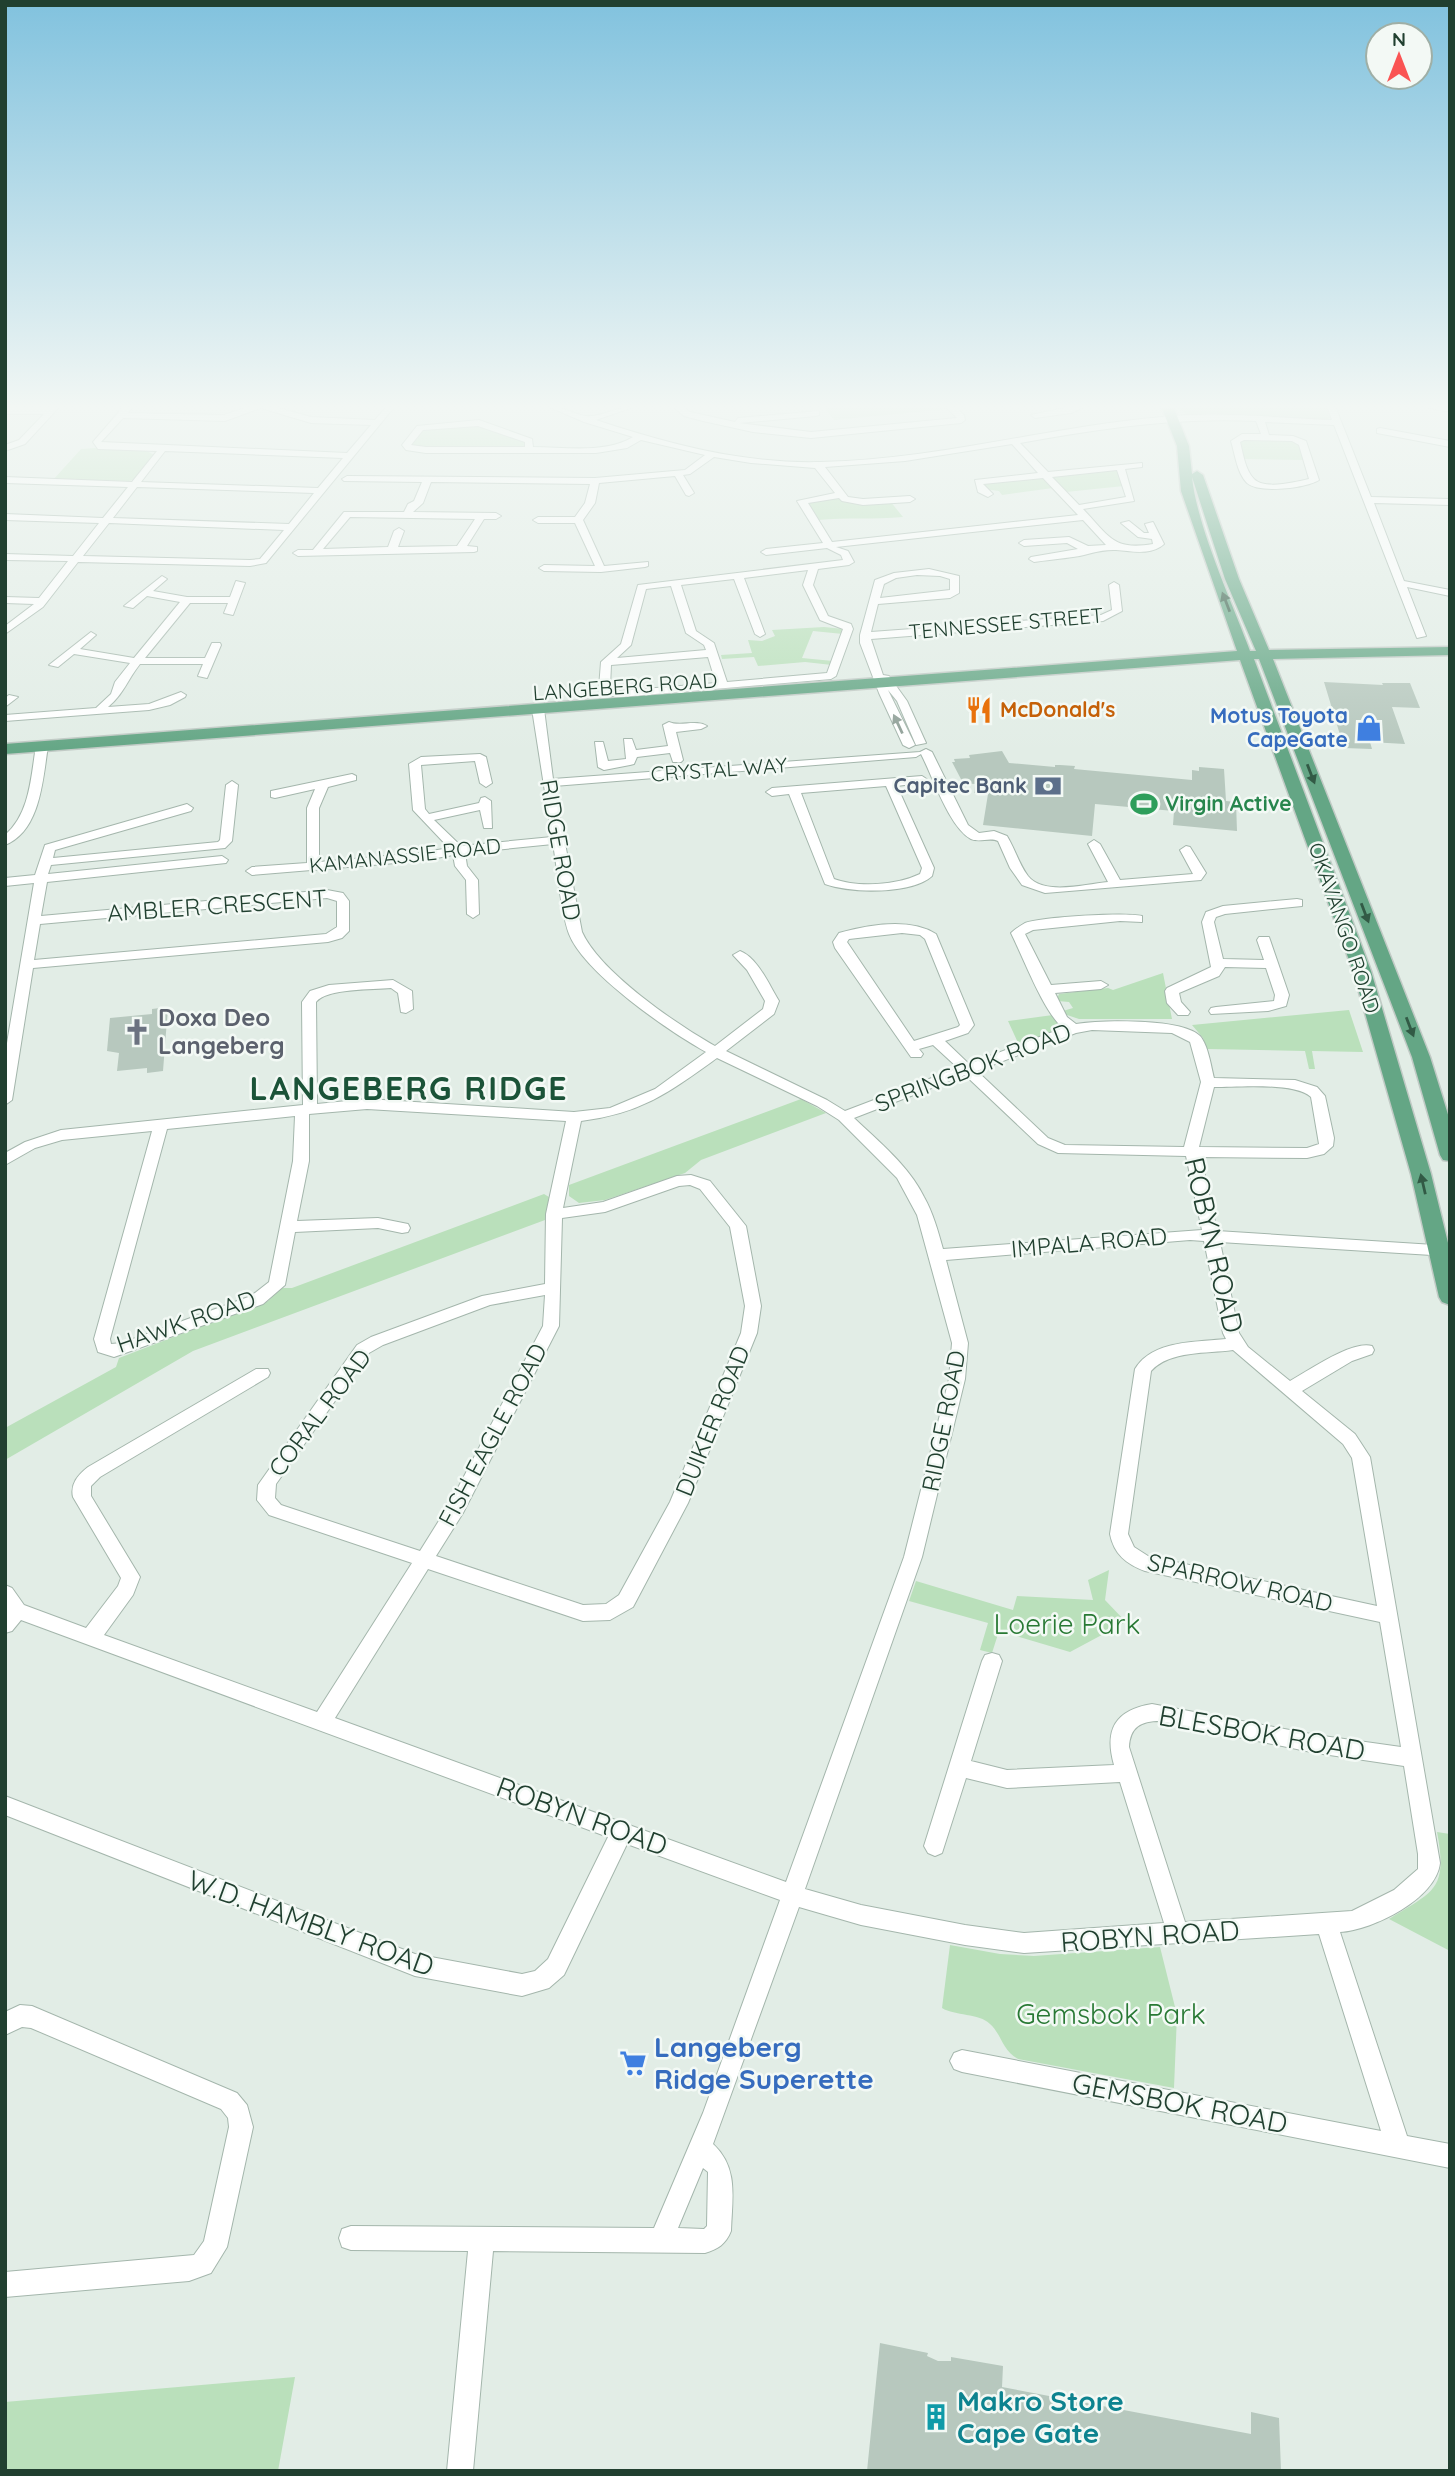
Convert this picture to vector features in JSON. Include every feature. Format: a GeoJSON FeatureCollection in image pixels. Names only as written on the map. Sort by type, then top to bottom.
{"type":"FeatureCollection","features":[{"type":"Feature","properties":{"kind":"main road","name":"OKAVANGO ROAD"},"geometry":{"type":"LineString","coordinates":[[1212,522],[1256,660],[1362,971],[1444,1251],[1450,1297]]}},
{"type":"Feature","properties":{"kind":"main road"},"geometry":{"type":"LineString","coordinates":[[1256,660],[1450,651]]}},
{"type":"Feature","properties":{"kind":"main road"},"geometry":{"type":"LineString","coordinates":[[1256,660],[1450,658]]}},
{"type":"Feature","properties":{"kind":"main road","name":"OKAVANGO ROAD"},"geometry":{"type":"LineString","coordinates":[[1256,660],[1421,1057],[1450,1155]]}},
{"type":"Feature","properties":{"kind":"main road","name":"LANGEBERG ROAD"},"geometry":{"type":"LineString","coordinates":[[5,751],[1256,660]]}},
{"type":"Feature","properties":{"kind":"street"},"geometry":{"type":"LineString","coordinates":[[5,631],[41,601],[106,522]]}},
{"type":"Feature","properties":{"kind":"street"},"geometry":{"type":"LineString","coordinates":[[123,522],[292,527]]}},
{"type":"Feature","properties":{"kind":"street"},"geometry":{"type":"LineString","coordinates":[[5,557],[257,562],[267,559],[297,522]]}},
{"type":"Feature","properties":{"kind":"street"},"geometry":{"type":"LineString","coordinates":[[316,552],[340,522]]}},
{"type":"Feature","properties":{"kind":"street"},"geometry":{"type":"LineString","coordinates":[[460,549],[477,522]]}},
{"type":"Feature","properties":{"kind":"street"},"geometry":{"type":"LineString","coordinates":[[579,522],[601,569]]}},
{"type":"Feature","properties":{"kind":"street"},"geometry":{"type":"LineString","coordinates":[[813,568],[808,585],[824,618],[848,628],[833,674],[816,679],[615,694],[604,688],[606,662],[626,645],[640,590],[647,585],[813,568],[850,561],[845,553],[831,547],[815,522]]}},
{"type":"Feature","properties":{"kind":"street"},"geometry":{"type":"LineString","coordinates":[[766,552],[1046,522]]}},
{"type":"Feature","properties":{"kind":"street"},"geometry":{"type":"LineString","coordinates":[[1089,522],[1114,547]]}},
{"type":"Feature","properties":{"kind":"street"},"geometry":{"type":"LineString","coordinates":[[1376,522],[1422,636]]}},
{"type":"Feature","properties":{"kind":"street"},"geometry":{"type":"LineString","coordinates":[[1126,523],[1141,535],[1156,537]]}},
{"type":"Feature","properties":{"kind":"street"},"geometry":{"type":"LineString","coordinates":[[1034,559],[1075,554],[1086,549],[1114,547],[1126,550],[1154,547],[1159,544],[1150,524]]}},
{"type":"Feature","properties":{"kind":"street"},"geometry":{"type":"LineString","coordinates":[[393,548],[399,530]]}},
{"type":"Feature","properties":{"kind":"street"},"geometry":{"type":"LineString","coordinates":[[1024,543],[1069,540],[1086,549]]}},
{"type":"Feature","properties":{"kind":"street"},"geometry":{"type":"LineString","coordinates":[[831,547],[829,555],[835,565]]}},
{"type":"Feature","properties":{"kind":"street"},"geometry":{"type":"LineString","coordinates":[[298,552],[363,553],[393,548],[474,549]]}},
{"type":"Feature","properties":{"kind":"street"},"geometry":{"type":"LineString","coordinates":[[544,568],[601,569],[645,564]]}},
{"type":"Feature","properties":{"kind":"street"},"geometry":{"type":"LineString","coordinates":[[874,601],[947,596],[954,593],[955,578],[949,573],[939,571],[886,577],[879,582],[874,601],[866,636],[874,667],[888,688],[918,751],[964,827],[978,837],[994,835],[1003,839],[1028,886],[1046,891],[1197,877],[1200,873],[1186,850]]}},
{"type":"Feature","properties":{"kind":"street"},"geometry":{"type":"LineString","coordinates":[[738,576],[760,634]]}},
{"type":"Feature","properties":{"kind":"street"},"geometry":{"type":"LineString","coordinates":[[129,606],[162,579]]}},
{"type":"Feature","properties":{"kind":"street"},"geometry":{"type":"LineString","coordinates":[[675,582],[691,633],[709,643],[723,686]]}},
{"type":"Feature","properties":{"kind":"street"},"geometry":{"type":"LineString","coordinates":[[229,614],[240,583]]}},
{"type":"Feature","properties":{"kind":"street"},"geometry":{"type":"LineString","coordinates":[[1400,583],[1450,593]]}},
{"type":"Feature","properties":{"kind":"street","name":"TENNESSEE STREET"},"geometry":{"type":"LineString","coordinates":[[866,636],[1103,618],[1117,611],[1114,585]]}},
{"type":"Feature","properties":{"kind":"street"},"geometry":{"type":"LineString","coordinates":[[145,593],[187,600],[232,600]]}},
{"type":"Feature","properties":{"kind":"street"},"geometry":{"type":"LineString","coordinates":[[5,600],[41,601]]}},
{"type":"Feature","properties":{"kind":"street"},"geometry":{"type":"LineString","coordinates":[[100,711],[104,704],[117,695],[118,685],[187,600]]}},
{"type":"Feature","properties":{"kind":"street"},"geometry":{"type":"LineString","coordinates":[[54,665],[91,635]]}},
{"type":"Feature","properties":{"kind":"street"},"geometry":{"type":"LineString","coordinates":[[203,676],[216,645]]}},
{"type":"Feature","properties":{"kind":"street"},"geometry":{"type":"LineString","coordinates":[[73,651],[136,661],[209,661]]}},
{"type":"Feature","properties":{"kind":"street"},"geometry":{"type":"LineString","coordinates":[[606,662],[713,653]]}},
{"type":"Feature","properties":{"kind":"street"},"geometry":{"type":"LineString","coordinates":[[5,718],[155,706],[181,695]]}},
{"type":"Feature","properties":{"kind":"street","name":"RIDGE ROAD"},"geometry":{"type":"LineString","coordinates":[[539,711],[548,783],[575,932],[585,952],[676,1030],[844,1116],[907,1181],[921,1205],[958,1328],[960,1354],[954,1392],[913,1557],[714,2114],[661,2240]]}},
{"type":"Feature","properties":{"kind":"street"},"geometry":{"type":"LineString","coordinates":[[678,764],[670,727],[701,726]]}},
{"type":"Feature","properties":{"kind":"street"},"geometry":{"type":"LineString","coordinates":[[600,744],[604,766],[630,762],[628,741]]}},
{"type":"Feature","properties":{"kind":"street"},"geometry":{"type":"LineString","coordinates":[[5,841],[19,830],[29,809],[42,749]]}},
{"type":"Feature","properties":{"kind":"street"},"geometry":{"type":"LineString","coordinates":[[631,754],[674,749]]}},
{"type":"Feature","properties":{"kind":"street"},"geometry":{"type":"LineString","coordinates":[[653,751],[657,769]]}},
{"type":"Feature","properties":{"kind":"street","name":"CRYSTAL WAY"},"geometry":{"type":"LineString","coordinates":[[548,783],[657,769],[826,761],[918,751]]}},
{"type":"Feature","properties":{"kind":"street"},"geometry":{"type":"LineString","coordinates":[[473,914],[472,880],[461,866],[459,851],[419,810],[417,762],[480,757],[485,783]]}},
{"type":"Feature","properties":{"kind":"street"},"geometry":{"type":"LineString","coordinates":[[826,761],[834,788]]}},
{"type":"Feature","properties":{"kind":"street"},"geometry":{"type":"LineString","coordinates":[[275,794],[352,778]]}},
{"type":"Feature","properties":{"kind":"street"},"geometry":{"type":"LineString","coordinates":[[772,792],[922,780]]}},
{"type":"Feature","properties":{"kind":"street"},"geometry":{"type":"LineString","coordinates":[[794,791],[829,881],[840,886],[853,887],[922,880],[928,874],[928,869],[890,783]]}},
{"type":"Feature","properties":{"kind":"street"},"geometry":{"type":"LineString","coordinates":[[313,866],[313,808],[323,784]]}},
{"type":"Feature","properties":{"kind":"street"},"geometry":{"type":"LineString","coordinates":[[46,862],[221,845],[226,841],[232,785]]}},
{"type":"Feature","properties":{"kind":"street"},"geometry":{"type":"LineString","coordinates":[[427,818],[485,803],[488,825]]}},
{"type":"Feature","properties":{"kind":"street"},"geometry":{"type":"LineString","coordinates":[[5,1100],[10,1047],[41,878],[51,846],[187,808]]}},
{"type":"Feature","properties":{"kind":"street","name":"KAMANASSIE ROAD"},"geometry":{"type":"LineString","coordinates":[[252,871],[420,857],[558,840]]}},
{"type":"Feature","properties":{"kind":"street"},"geometry":{"type":"LineString","coordinates":[[1094,844],[1116,885]]}},
{"type":"Feature","properties":{"kind":"street"},"geometry":{"type":"LineString","coordinates":[[5,882],[222,860]]}},
{"type":"Feature","properties":{"kind":"street","name":"AMBLER CRESCENT"},"geometry":{"type":"LineString","coordinates":[[27,965],[328,938],[337,935],[344,928],[343,901],[339,896],[327,894],[34,920]]}},
{"type":"Feature","properties":{"kind":"street"},"geometry":{"type":"LineString","coordinates":[[936,1040],[1044,1141],[1058,1149],[1314,1152],[1323,1149],[1327,1142],[1318,1096],[1308,1087],[1294,1084],[1208,1082],[1196,1040],[1185,1032],[1183,1012],[1187,1006],[1184,985],[1213,974],[1219,963],[1208,922],[1211,915],[1223,910],[1297,903]]}},
{"type":"Feature","properties":{"kind":"street"},"geometry":{"type":"LineString","coordinates":[[1073,1029],[1061,1019],[1045,990],[1018,938],[1021,929],[1120,917],[1137,919]]}},
{"type":"Feature","properties":{"kind":"street"},"geometry":{"type":"LineString","coordinates":[[911,928],[929,934],[967,1025],[963,1030],[936,1040],[914,1050],[842,948],[841,940],[846,935],[911,928]]}},
{"type":"Feature","properties":{"kind":"street"},"geometry":{"type":"LineString","coordinates":[[1216,1011],[1268,1007],[1281,1003],[1282,995],[1264,940]]}},
{"type":"Feature","properties":{"kind":"street"},"geometry":{"type":"LineString","coordinates":[[8,1154],[61,1135],[306,1109],[381,1104],[574,1117],[612,1112],[660,1092],[764,1015],[771,1006],[769,996],[752,968],[740,956]]}},
{"type":"Feature","properties":{"kind":"street"},"geometry":{"type":"LineString","coordinates":[[1219,963],[1271,964]]}},
{"type":"Feature","properties":{"kind":"street","name":"HAWK ROAD"},"geometry":{"type":"LineString","coordinates":[[161,1124],[102,1339],[104,1348],[114,1351],[267,1294],[279,1279],[301,1161],[306,1109],[309,1002],[312,996],[324,990],[393,984],[403,988],[406,1009]]}},
{"type":"Feature","properties":{"kind":"street"},"geometry":{"type":"LineString","coordinates":[[1045,990],[1101,985]]}},
{"type":"Feature","properties":{"kind":"street","name":"SPRINGBOK ROAD"},"geometry":{"type":"LineString","coordinates":[[844,1116],[1073,1029],[1092,1026],[1185,1032]]}},
{"type":"Feature","properties":{"kind":"street","name":"ROBYN ROAD"},"geometry":{"type":"LineString","coordinates":[[5,1593],[11,1618],[91,1637],[791,1893],[861,1915],[998,1941],[1049,1943],[1327,1924],[1352,1921],[1372,1914],[1418,1885],[1428,1871],[1429,1854],[1359,1451],[1349,1439],[1236,1344],[1230,1333],[1191,1143],[1208,1082]]}},
{"type":"Feature","properties":{"kind":"street","name":"FISH EAGLE ROAD"},"geometry":{"type":"LineString","coordinates":[[322,1721],[457,1508],[551,1326],[554,1214],[574,1117]]}},
{"type":"Feature","properties":{"kind":"street","name":"DUIKER ROAD"},"geometry":{"type":"LineString","coordinates":[[424,1560],[583,1613],[601,1614],[616,1609],[626,1601],[679,1503],[749,1333],[753,1306],[740,1233],[731,1214],[705,1185],[691,1180],[677,1181],[605,1207],[554,1214]]}},
{"type":"Feature","properties":{"kind":"street"},"geometry":{"type":"LineString","coordinates":[[289,1227],[378,1223],[402,1228]]}},
{"type":"Feature","properties":{"kind":"street","name":"IMPALA ROAD"},"geometry":{"type":"LineString","coordinates":[[937,1255],[1209,1235],[1444,1251]]}},
{"type":"Feature","properties":{"kind":"street","name":"CORAL ROAD"},"geometry":{"type":"LineString","coordinates":[[424,1560],[275,1510],[265,1499],[265,1486],[359,1354],[369,1345],[488,1300],[520,1292],[554,1288]]}},
{"type":"Feature","properties":{"kind":"street","name":"SPARROW ROAD"},"geometry":{"type":"LineString","coordinates":[[1236,1344],[1164,1353],[1145,1364],[1119,1534],[1122,1545],[1131,1556],[1144,1563],[1389,1616]]}},
{"type":"Feature","properties":{"kind":"street"},"geometry":{"type":"LineString","coordinates":[[1289,1390],[1346,1357],[1366,1350]]}},
{"type":"Feature","properties":{"kind":"street"},"geometry":{"type":"LineString","coordinates":[[91,1637],[126,1590],[131,1577],[129,1569],[82,1497],[83,1482],[93,1472],[262,1373]]}},
{"type":"Feature","properties":{"kind":"street"},"geometry":{"type":"LineString","coordinates":[[935,1846],[992,1661]]}},
{"type":"Feature","properties":{"kind":"street","name":"BLESBOK ROAD"},"geometry":{"type":"LineString","coordinates":[[1178,1934],[1119,1747],[1120,1733],[1128,1721],[1150,1712],[1316,1744],[1413,1758]]}},
{"type":"Feature","properties":{"kind":"street"},"geometry":{"type":"LineString","coordinates":[[960,1767],[1007,1779],[1128,1773]]}},
{"type":"Feature","properties":{"kind":"street","name":"W.D. HAMBLY ROAD"},"geometry":{"type":"LineString","coordinates":[[5,1805],[384,1956],[451,1974],[522,1985],[541,1980],[556,1968],[622,1831]]}},
{"type":"Feature","properties":{"kind":"street"},"geometry":{"type":"LineString","coordinates":[[1327,1924],[1398,2146]]}},
{"type":"Feature","properties":{"kind":"street"},"geometry":{"type":"LineString","coordinates":[[5,2024],[20,2016],[32,2017],[229,2101],[239,2113],[241,2127],[215,2247],[202,2264],[189,2269],[5,2285]]}},
{"type":"Feature","properties":{"kind":"street","name":"GEMSBOK ROAD"},"geometry":{"type":"LineString","coordinates":[[962,2061],[1450,2156]]}},
{"type":"Feature","properties":{"kind":"street"},"geometry":{"type":"LineString","coordinates":[[351,2238],[705,2241],[719,2231],[720,2172],[716,2163],[700,2148]]}},
{"type":"Feature","properties":{"kind":"street"},"geometry":{"type":"LineString","coordinates":[[460,2471],[482,2239]]}},
{"type":"Feature","properties":{"kind":"green space"},"geometry":{"type":"Polygon","coordinates":[[[824,627],[844,629],[843,634],[813,631],[802,658],[833,661],[832,665],[805,662],[758,666],[754,657],[722,659],[721,655],[752,653],[748,640],[762,641],[775,636],[772,630],[824,627]]]}},
{"type":"Feature","properties":{"kind":"green space"},"geometry":{"type":"Polygon","coordinates":[[[1163,973],[1172,1019],[1079,1019],[1064,1014],[1063,1011],[1073,1008],[1069,1002],[1057,999],[1059,994],[1108,988],[1113,990],[1163,973]]]}},
{"type":"Feature","properties":{"kind":"green space"},"geometry":{"type":"Polygon","coordinates":[[[1349,1010],[1363,1052],[1312,1051],[1315,1069],[1309,1069],[1305,1051],[1207,1049],[1203,1038],[1192,1025],[1349,1010]]]}},
{"type":"Feature","properties":{"kind":"green space"},"geometry":{"type":"Polygon","coordinates":[[[1053,1015],[1058,1025],[1056,1030],[1019,1045],[1008,1021],[1053,1015]]]}},
{"type":"Feature","properties":{"kind":"green space","name":"LANGEBERG RIDGE"},"geometry":{"type":"Polygon","coordinates":[[[801,1099],[826,1113],[701,1160],[685,1173],[605,1200],[579,1203],[569,1196],[569,1185],[801,1099]]]}},
{"type":"Feature","properties":{"kind":"green space"},"geometry":{"type":"Polygon","coordinates":[[[544,1194],[549,1197],[545,1220],[193,1351],[5,1460],[5,1428],[116,1367],[119,1358],[268,1301],[282,1288],[292,1288],[544,1194]]]}},
{"type":"Feature","properties":{"kind":"green space","name":"Loerie Park"},"geometry":{"type":"Polygon","coordinates":[[[1109,1570],[1105,1600],[1126,1622],[1070,1652],[999,1631],[992,1653],[980,1650],[988,1623],[909,1601],[916,1581],[1013,1610],[1017,1596],[1093,1600],[1088,1580],[1109,1570]]]}},
{"type":"Feature","properties":{"kind":"green space"},"geometry":{"type":"Polygon","coordinates":[[[1437,1832],[1450,1834],[1450,1951],[1389,1919],[1427,1894],[1439,1878],[1440,1851],[1437,1832]]]}},
{"type":"Feature","properties":{"kind":"green space","name":"Gemsbok Park"},"geometry":{"type":"Polygon","coordinates":[[[950,1945],[1000,1954],[1034,1956],[1160,1947],[1177,2015],[1174,2088],[1018,2059],[985,2020],[942,2008],[950,1945]]]}},
{"type":"Feature","properties":{"kind":"green space"},"geometry":{"type":"Polygon","coordinates":[[[295,2377],[278,2471],[5,2471],[5,2402],[295,2377]]]}},
{"type":"Feature","properties":{"kind":"building","name":"Motus Toyota CapeGate"},"geometry":{"type":"Polygon","coordinates":[[[1324,682],[1383,685],[1382,683],[1410,683],[1420,708],[1392,707],[1405,744],[1370,742],[1372,749],[1344,748],[1324,682]]]}},
{"type":"Feature","properties":{"kind":"building"},"geometry":{"type":"Polygon","coordinates":[[[1002,751],[1009,763],[1075,766],[1074,769],[1192,780],[1192,770],[1199,771],[1199,767],[1224,769],[1226,801],[1236,802],[1237,831],[1173,825],[1174,811],[1095,804],[1092,836],[983,825],[988,794],[974,793],[975,784],[963,783],[952,762],[955,762],[954,759],[970,758],[969,755],[1002,751]]]}},
{"type":"Feature","properties":{"kind":"building","name":"Doxa Deo Langeberg"},"geometry":{"type":"Polygon","coordinates":[[[168,1007],[163,1071],[147,1073],[147,1068],[117,1071],[119,1053],[107,1051],[110,1018],[152,1014],[152,1009],[168,1007]]]}},
{"type":"Feature","properties":{"kind":"building"},"geometry":{"type":"Polygon","coordinates":[[[880,2343],[928,2353],[927,2356],[938,2361],[951,2361],[951,2357],[1003,2366],[1002,2387],[1251,2434],[1251,2412],[1279,2418],[1281,2471],[867,2471],[880,2343]]]}},
{"type":"Feature","properties":{"kind":"place","name":"McDonald's"},"geometry":{"type":"Point","coordinates":[979,710]}},
{"type":"Feature","properties":{"kind":"place","name":"Motus Toyota CapeGate"},"geometry":{"type":"Point","coordinates":[1369,728]}},
{"type":"Feature","properties":{"kind":"place","name":"Capitec Bank"},"geometry":{"type":"Point","coordinates":[1048,786]}},
{"type":"Feature","properties":{"kind":"place","name":"Virgin Active"},"geometry":{"type":"Point","coordinates":[1144,804]}},
{"type":"Feature","properties":{"kind":"place","name":"Doxa Deo Langeberg"},"geometry":{"type":"Point","coordinates":[137,1032]}},
{"type":"Feature","properties":{"kind":"place","name":"Langeberg Ridge Superette"},"geometry":{"type":"Point","coordinates":[633,2063]}},
{"type":"Feature","properties":{"kind":"place","name":"Makro Store Cape Gate"},"geometry":{"type":"Point","coordinates":[936,2417]}},
{"type":"Feature","properties":{"kind":"district","name":"LANGEBERG RIDGE"},"geometry":{"type":"Point","coordinates":[409,1089]}}]}
